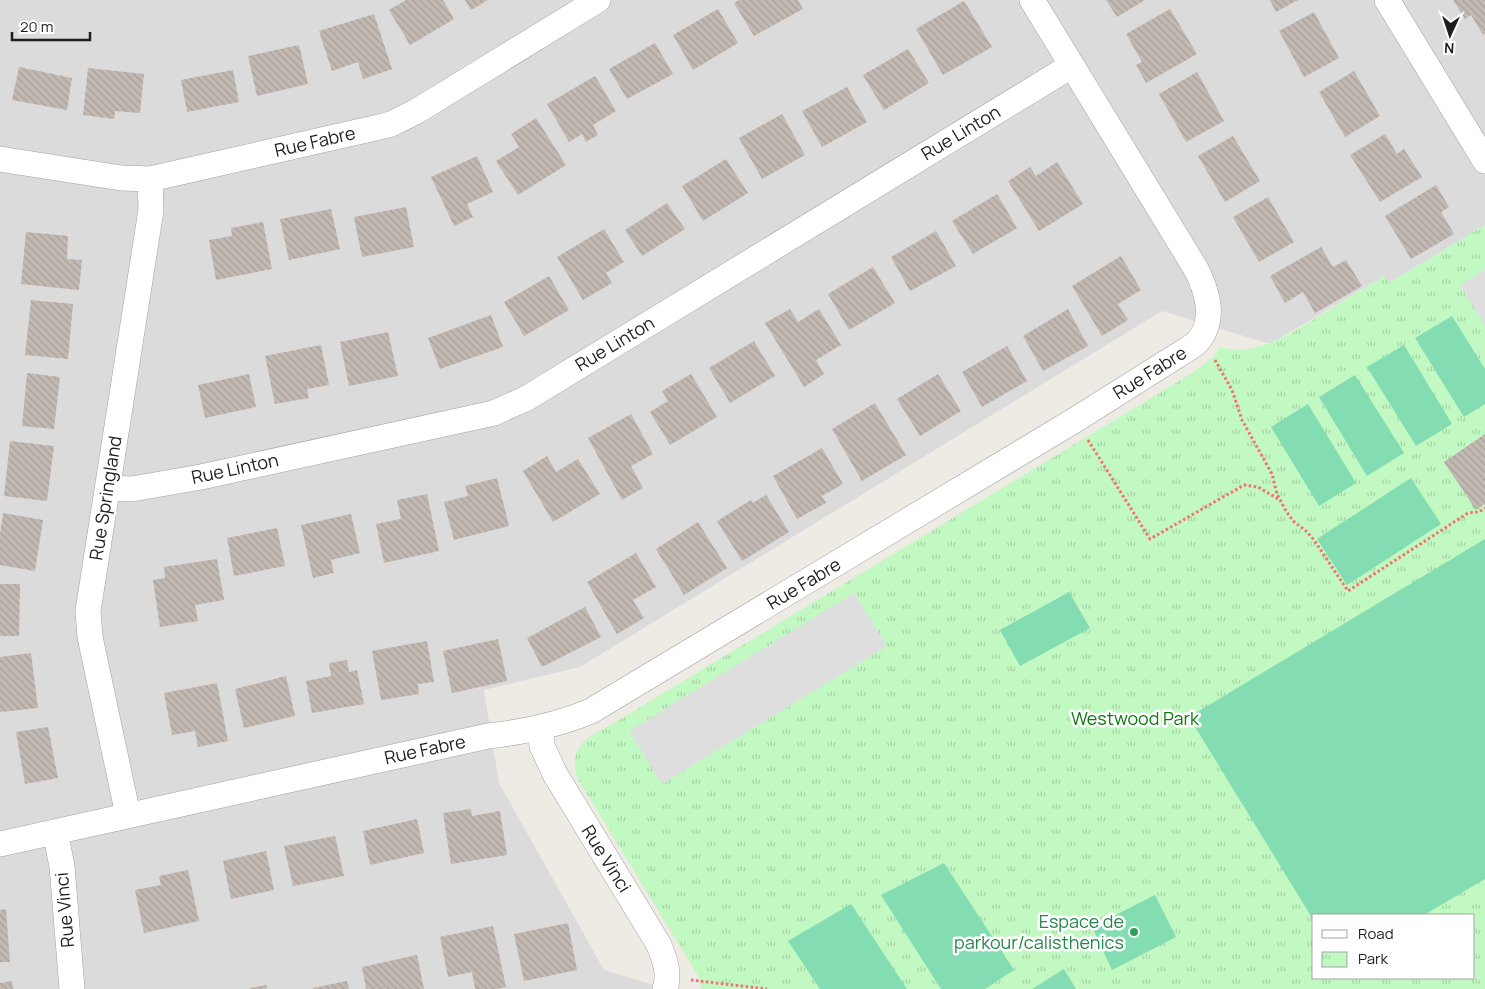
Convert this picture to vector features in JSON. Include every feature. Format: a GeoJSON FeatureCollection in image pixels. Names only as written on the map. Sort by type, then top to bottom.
{"type":"FeatureCollection","features":[{"type":"Feature","properties":{"kind":"street","name":"Rue Fabre"},"geometry":{"type":"LineString","coordinates":[[0,159],[121,178],[150,179],[391,124],[417,111],[598,0]]}},
{"type":"Feature","properties":{"kind":"street","name":"Rue Fabre"},"geometry":{"type":"LineString","coordinates":[[0,844],[488,736],[540,728],[573,719],[610,701],[1083,414],[1198,341],[1206,323],[1208,312],[1206,290],[1201,279],[1032,0]]}},
{"type":"Feature","properties":{"kind":"street"},"geometry":{"type":"LineString","coordinates":[[1387,0],[1485,161]]}},
{"type":"Feature","properties":{"kind":"street","name":"Rue Linton"},"geometry":{"type":"LineString","coordinates":[[108,488],[132,489],[201,477],[494,413],[509,407],[535,393],[1071,66]]}},
{"type":"Feature","properties":{"kind":"street","name":"Rue Springland"},"geometry":{"type":"LineString","coordinates":[[128,815],[88,624],[88,611],[151,210],[150,179]]}},
{"type":"Feature","properties":{"kind":"street","name":"Rue Vinci"},"geometry":{"type":"LineString","coordinates":[[540,728],[542,746],[555,774],[660,945],[664,957],[667,984]]}},
{"type":"Feature","properties":{"kind":"street","name":"Rue Vinci"},"geometry":{"type":"LineString","coordinates":[[54,832],[62,866],[72,989]]}},
{"type":"Feature","properties":{"kind":"path"},"geometry":{"type":"LineString","coordinates":[[1213,357],[1232,390],[1242,420],[1272,474],[1280,500],[1293,521],[1314,540],[1348,591],[1468,513],[1479,512],[1485,508]]}},
{"type":"Feature","properties":{"kind":"path"},"geometry":{"type":"LineString","coordinates":[[1086,438],[1150,539],[1244,484],[1258,487],[1280,500]]}},
{"type":"Feature","properties":{"kind":"path"},"geometry":{"type":"LineString","coordinates":[[667,984],[767,989]]}},
{"type":"Feature","properties":{"kind":"shaded area"},"geometry":{"type":"Polygon","coordinates":[[[0,0],[1485,0],[1485,225],[1389,283],[1384,276],[1270,344],[1162,311],[580,667],[484,690],[499,783],[604,970],[667,989],[0,989],[0,0]]]}},
{"type":"Feature","properties":{"kind":"shaded area"},"geometry":{"type":"Polygon","coordinates":[[[1485,270],[1485,326],[1460,285],[1485,270]]]}},
{"type":"Feature","properties":{"kind":"shaded area"},"geometry":{"type":"Polygon","coordinates":[[[854,593],[887,646],[662,784],[629,731],[854,593]]]}},
{"type":"Feature","properties":{"kind":"green space","name":"Westwood Park"},"geometry":{"type":"Polygon","coordinates":[[[1485,225],[1485,989],[701,989],[699,977],[578,779],[575,757],[578,748],[600,730],[1194,372],[1213,357],[1220,347],[1249,349],[1276,341],[1384,276],[1389,283],[1485,225]]]}},
{"type":"Feature","properties":{"kind":"green space"},"geometry":{"type":"Polygon","coordinates":[[[1452,316],[1485,369],[1485,404],[1464,417],[1415,338],[1452,316]]]}},
{"type":"Feature","properties":{"kind":"green space"},"geometry":{"type":"Polygon","coordinates":[[[1404,345],[1452,424],[1416,446],[1367,367],[1404,345]]]}},
{"type":"Feature","properties":{"kind":"green space"},"geometry":{"type":"Polygon","coordinates":[[[1355,375],[1404,453],[1367,476],[1319,397],[1355,375]]]}},
{"type":"Feature","properties":{"kind":"green space"},"geometry":{"type":"Polygon","coordinates":[[[1308,404],[1356,483],[1319,506],[1271,427],[1308,404]]]}},
{"type":"Feature","properties":{"kind":"green space"},"geometry":{"type":"Polygon","coordinates":[[[1411,478],[1441,524],[1347,585],[1317,539],[1411,478]]]}},
{"type":"Feature","properties":{"kind":"green space"},"geometry":{"type":"Polygon","coordinates":[[[1485,539],[1485,879],[1426,914],[1312,914],[1312,918],[1189,717],[1485,539]]]}},
{"type":"Feature","properties":{"kind":"green space"},"geometry":{"type":"Polygon","coordinates":[[[1069,592],[1090,628],[1020,666],[1000,630],[1069,592]]]}},
{"type":"Feature","properties":{"kind":"green space"},"geometry":{"type":"Polygon","coordinates":[[[944,863],[1014,970],[985,989],[941,989],[881,895],[944,863]]]}},
{"type":"Feature","properties":{"kind":"green space","name":"Espace de parkour/calisthenics"},"geometry":{"type":"Polygon","coordinates":[[[1155,895],[1176,937],[1112,970],[1092,927],[1155,895]]]}},
{"type":"Feature","properties":{"kind":"green space"},"geometry":{"type":"Polygon","coordinates":[[[851,904],[907,989],[820,989],[788,941],[851,904]]]}},
{"type":"Feature","properties":{"kind":"green space"},"geometry":{"type":"Polygon","coordinates":[[[1064,969],[1076,989],[1032,989],[1064,969]]]}},
{"type":"Feature","properties":{"kind":"building"},"geometry":{"type":"Polygon","coordinates":[[[406,0],[443,0],[454,19],[410,45],[389,10],[406,0]]]}},
{"type":"Feature","properties":{"kind":"building"},"geometry":{"type":"Polygon","coordinates":[[[465,0],[488,0],[471,10],[465,0]]]}},
{"type":"Feature","properties":{"kind":"building"},"geometry":{"type":"Polygon","coordinates":[[[739,0],[798,0],[803,9],[754,36],[734,3],[739,0]]]}},
{"type":"Feature","properties":{"kind":"building"},"geometry":{"type":"Polygon","coordinates":[[[1106,0],[1145,0],[1117,17],[1106,0]]]}},
{"type":"Feature","properties":{"kind":"building"},"geometry":{"type":"Polygon","coordinates":[[[1270,0],[1298,0],[1276,12],[1270,0]]]}},
{"type":"Feature","properties":{"kind":"building"},"geometry":{"type":"Polygon","coordinates":[[[1453,0],[1485,0],[1485,34],[1483,35],[1471,15],[1465,19],[1453,0]]]}},
{"type":"Feature","properties":{"kind":"building"},"geometry":{"type":"Polygon","coordinates":[[[964,1],[992,47],[943,75],[916,29],[964,1]]]}},
{"type":"Feature","properties":{"kind":"building"},"geometry":{"type":"Polygon","coordinates":[[[718,9],[738,43],[693,70],[673,35],[718,9]]]}},
{"type":"Feature","properties":{"kind":"building"},"geometry":{"type":"Polygon","coordinates":[[[1170,9],[1197,54],[1146,83],[1136,65],[1142,62],[1126,34],[1170,9]]]}},
{"type":"Feature","properties":{"kind":"building"},"geometry":{"type":"Polygon","coordinates":[[[1314,12],[1339,58],[1304,77],[1279,31],[1314,12]]]}},
{"type":"Feature","properties":{"kind":"building"},"geometry":{"type":"Polygon","coordinates":[[[374,14],[392,69],[363,79],[358,62],[332,71],[319,31],[374,14]]]}},
{"type":"Feature","properties":{"kind":"building"},"geometry":{"type":"Polygon","coordinates":[[[655,43],[673,74],[627,99],[609,69],[655,43]]]}},
{"type":"Feature","properties":{"kind":"building"},"geometry":{"type":"Polygon","coordinates":[[[299,45],[308,84],[257,96],[248,56],[299,45]]]}},
{"type":"Feature","properties":{"kind":"building"},"geometry":{"type":"Polygon","coordinates":[[[908,49],[929,83],[884,110],[863,75],[908,49]]]}},
{"type":"Feature","properties":{"kind":"building"},"geometry":{"type":"Polygon","coordinates":[[[19,67],[72,78],[67,110],[12,100],[19,67]]]}},
{"type":"Feature","properties":{"kind":"building"},"geometry":{"type":"Polygon","coordinates":[[[88,68],[144,74],[140,113],[115,111],[114,119],[83,115],[88,68]]]}},
{"type":"Feature","properties":{"kind":"building"},"geometry":{"type":"Polygon","coordinates":[[[233,70],[239,102],[187,112],[181,80],[233,70]]]}},
{"type":"Feature","properties":{"kind":"building"},"geometry":{"type":"Polygon","coordinates":[[[1354,71],[1380,116],[1345,137],[1319,92],[1354,71]]]}},
{"type":"Feature","properties":{"kind":"building"},"geometry":{"type":"Polygon","coordinates":[[[1197,72],[1224,121],[1186,142],[1159,94],[1197,72]]]}},
{"type":"Feature","properties":{"kind":"building"},"geometry":{"type":"Polygon","coordinates":[[[595,76],[616,111],[593,125],[598,135],[586,142],[582,134],[569,142],[547,104],[595,76]]]}},
{"type":"Feature","properties":{"kind":"building"},"geometry":{"type":"Polygon","coordinates":[[[847,87],[867,122],[822,147],[802,111],[847,87]]]}},
{"type":"Feature","properties":{"kind":"building"},"geometry":{"type":"Polygon","coordinates":[[[782,114],[805,155],[762,179],[739,138],[782,114]]]}},
{"type":"Feature","properties":{"kind":"building"},"geometry":{"type":"Polygon","coordinates":[[[536,118],[566,165],[518,195],[496,161],[519,147],[511,134],[536,118]]]}},
{"type":"Feature","properties":{"kind":"building"},"geometry":{"type":"Polygon","coordinates":[[[1385,134],[1397,154],[1404,149],[1422,177],[1380,202],[1350,155],[1385,134]]]}},
{"type":"Feature","properties":{"kind":"building"},"geometry":{"type":"Polygon","coordinates":[[[1233,136],[1260,181],[1225,202],[1198,156],[1233,136]]]}},
{"type":"Feature","properties":{"kind":"building"},"geometry":{"type":"Polygon","coordinates":[[[477,156],[493,192],[467,204],[473,217],[454,226],[431,177],[477,156]]]}},
{"type":"Feature","properties":{"kind":"building"},"geometry":{"type":"Polygon","coordinates":[[[726,159],[748,193],[703,221],[682,186],[726,159]]]}},
{"type":"Feature","properties":{"kind":"building"},"geometry":{"type":"Polygon","coordinates":[[[1057,162],[1083,204],[1039,231],[1008,181],[1030,167],[1036,176],[1057,162]]]}},
{"type":"Feature","properties":{"kind":"building"},"geometry":{"type":"Polygon","coordinates":[[[1436,185],[1449,207],[1441,212],[1454,234],[1411,259],[1385,216],[1436,185]]]}},
{"type":"Feature","properties":{"kind":"building"},"geometry":{"type":"Polygon","coordinates":[[[997,194],[1017,228],[973,254],[952,221],[997,194]]]}},
{"type":"Feature","properties":{"kind":"building"},"geometry":{"type":"Polygon","coordinates":[[[1268,197],[1294,242],[1259,262],[1233,217],[1268,197]]]}},
{"type":"Feature","properties":{"kind":"building"},"geometry":{"type":"Polygon","coordinates":[[[667,203],[685,229],[642,256],[625,230],[667,203]]]}},
{"type":"Feature","properties":{"kind":"building"},"geometry":{"type":"Polygon","coordinates":[[[406,207],[414,247],[362,257],[354,217],[406,207]]]}},
{"type":"Feature","properties":{"kind":"building"},"geometry":{"type":"Polygon","coordinates":[[[331,209],[340,249],[289,260],[280,219],[331,209]]]}},
{"type":"Feature","properties":{"kind":"building"},"geometry":{"type":"Polygon","coordinates":[[[263,222],[272,269],[216,280],[209,240],[232,236],[231,228],[263,222]]]}},
{"type":"Feature","properties":{"kind":"building"},"geometry":{"type":"Polygon","coordinates":[[[604,229],[624,262],[606,273],[612,283],[583,300],[557,257],[604,229]]]}},
{"type":"Feature","properties":{"kind":"building"},"geometry":{"type":"Polygon","coordinates":[[[936,231],[956,266],[910,291],[891,257],[936,231]]]}},
{"type":"Feature","properties":{"kind":"building"},"geometry":{"type":"Polygon","coordinates":[[[26,232],[68,236],[67,259],[82,260],[79,290],[21,284],[26,232]]]}},
{"type":"Feature","properties":{"kind":"building"},"geometry":{"type":"Polygon","coordinates":[[[1321,247],[1333,267],[1346,260],[1362,286],[1315,313],[1303,292],[1285,303],[1270,276],[1321,247]]]}},
{"type":"Feature","properties":{"kind":"building"},"geometry":{"type":"Polygon","coordinates":[[[1121,256],[1141,290],[1118,304],[1128,320],[1102,336],[1072,286],[1121,256]]]}},
{"type":"Feature","properties":{"kind":"building"},"geometry":{"type":"Polygon","coordinates":[[[873,267],[895,303],[849,330],[828,294],[873,267]]]}},
{"type":"Feature","properties":{"kind":"building"},"geometry":{"type":"Polygon","coordinates":[[[549,276],[569,310],[524,336],[504,302],[549,276]]]}},
{"type":"Feature","properties":{"kind":"building"},"geometry":{"type":"Polygon","coordinates":[[[31,300],[73,304],[68,359],[25,355],[31,300]]]}},
{"type":"Feature","properties":{"kind":"building"},"geometry":{"type":"Polygon","coordinates":[[[790,309],[798,322],[819,309],[841,345],[816,360],[824,374],[804,387],[765,323],[790,309]]]}},
{"type":"Feature","properties":{"kind":"building"},"geometry":{"type":"Polygon","coordinates":[[[1068,309],[1088,346],[1043,371],[1023,336],[1068,309]]]}},
{"type":"Feature","properties":{"kind":"building"},"geometry":{"type":"Polygon","coordinates":[[[491,315],[503,347],[440,369],[428,338],[491,315]]]}},
{"type":"Feature","properties":{"kind":"building"},"geometry":{"type":"Polygon","coordinates":[[[388,332],[398,376],[349,386],[340,342],[388,332]]]}},
{"type":"Feature","properties":{"kind":"building"},"geometry":{"type":"Polygon","coordinates":[[[754,341],[775,376],[730,403],[709,368],[754,341]]]}},
{"type":"Feature","properties":{"kind":"building"},"geometry":{"type":"Polygon","coordinates":[[[321,345],[329,385],[307,389],[309,398],[275,404],[265,356],[321,345]]]}},
{"type":"Feature","properties":{"kind":"building"},"geometry":{"type":"Polygon","coordinates":[[[1007,346],[1027,381],[982,407],[962,372],[1007,346]]]}},
{"type":"Feature","properties":{"kind":"building"},"geometry":{"type":"Polygon","coordinates":[[[27,373],[60,377],[54,429],[22,426],[27,373]]]}},
{"type":"Feature","properties":{"kind":"building"},"geometry":{"type":"Polygon","coordinates":[[[249,374],[256,407],[205,418],[198,385],[249,374]]]}},
{"type":"Feature","properties":{"kind":"building"},"geometry":{"type":"Polygon","coordinates":[[[691,374],[717,417],[670,445],[650,412],[668,401],[662,391],[691,374]]]}},
{"type":"Feature","properties":{"kind":"building"},"geometry":{"type":"Polygon","coordinates":[[[938,374],[961,411],[920,436],[897,399],[938,374]]]}},
{"type":"Feature","properties":{"kind":"building"},"geometry":{"type":"Polygon","coordinates":[[[875,403],[906,455],[862,481],[832,429],[875,403]]]}},
{"type":"Feature","properties":{"kind":"building"},"geometry":{"type":"Polygon","coordinates":[[[631,414],[653,454],[631,466],[643,488],[622,500],[588,438],[631,414]]]}},
{"type":"Feature","properties":{"kind":"building"},"geometry":{"type":"Polygon","coordinates":[[[1485,434],[1485,504],[1476,510],[1444,462],[1485,434]]]}},
{"type":"Feature","properties":{"kind":"building"},"geometry":{"type":"Polygon","coordinates":[[[10,441],[54,446],[47,501],[4,496],[10,441]]]}},
{"type":"Feature","properties":{"kind":"building"},"geometry":{"type":"Polygon","coordinates":[[[822,448],[843,484],[822,496],[826,503],[797,519],[773,476],[822,448]]]}},
{"type":"Feature","properties":{"kind":"building"},"geometry":{"type":"Polygon","coordinates":[[[547,456],[556,472],[578,459],[600,494],[553,522],[523,471],[547,456]]]}},
{"type":"Feature","properties":{"kind":"building"},"geometry":{"type":"Polygon","coordinates":[[[497,478],[509,526],[454,540],[444,502],[468,496],[465,486],[497,478]]]}},
{"type":"Feature","properties":{"kind":"building"},"geometry":{"type":"Polygon","coordinates":[[[427,494],[439,551],[384,563],[376,524],[401,519],[397,500],[427,494]]]}},
{"type":"Feature","properties":{"kind":"building"},"geometry":{"type":"Polygon","coordinates":[[[766,495],[789,532],[742,561],[717,521],[751,500],[753,503],[766,495]]]}},
{"type":"Feature","properties":{"kind":"building"},"geometry":{"type":"Polygon","coordinates":[[[3,513],[43,520],[35,571],[0,565],[0,534],[3,513]]]}},
{"type":"Feature","properties":{"kind":"building"},"geometry":{"type":"Polygon","coordinates":[[[351,514],[360,553],[331,560],[334,573],[313,578],[301,525],[351,514]]]}},
{"type":"Feature","properties":{"kind":"building"},"geometry":{"type":"Polygon","coordinates":[[[698,522],[727,568],[684,595],[656,549],[698,522]]]}},
{"type":"Feature","properties":{"kind":"building"},"geometry":{"type":"Polygon","coordinates":[[[277,528],[285,566],[234,576],[227,538],[277,528]]]}},
{"type":"Feature","properties":{"kind":"building"},"geometry":{"type":"Polygon","coordinates":[[[636,553],[656,587],[633,600],[644,618],[617,634],[587,582],[636,553]]]}},
{"type":"Feature","properties":{"kind":"building"},"geometry":{"type":"Polygon","coordinates":[[[217,559],[224,600],[195,605],[198,621],[160,627],[153,580],[165,578],[164,567],[217,559]]]}},
{"type":"Feature","properties":{"kind":"building"},"geometry":{"type":"Polygon","coordinates":[[[0,584],[20,584],[19,636],[0,636],[0,584]]]}},
{"type":"Feature","properties":{"kind":"building"},"geometry":{"type":"Polygon","coordinates":[[[585,607],[601,637],[542,667],[527,638],[585,607]]]}},
{"type":"Feature","properties":{"kind":"building"},"geometry":{"type":"Polygon","coordinates":[[[498,639],[507,681],[452,693],[443,651],[498,639]]]}},
{"type":"Feature","properties":{"kind":"building"},"geometry":{"type":"Polygon","coordinates":[[[427,641],[434,682],[418,684],[419,694],[381,700],[372,651],[427,641]]]}},
{"type":"Feature","properties":{"kind":"building"},"geometry":{"type":"Polygon","coordinates":[[[31,653],[38,708],[0,712],[0,657],[31,653]]]}},
{"type":"Feature","properties":{"kind":"building"},"geometry":{"type":"Polygon","coordinates":[[[347,660],[349,672],[357,670],[364,704],[312,713],[306,681],[331,676],[329,663],[347,660]]]}},
{"type":"Feature","properties":{"kind":"building"},"geometry":{"type":"Polygon","coordinates":[[[286,676],[295,716],[244,728],[235,689],[286,676]]]}},
{"type":"Feature","properties":{"kind":"building"},"geometry":{"type":"Polygon","coordinates":[[[217,683],[228,741],[198,747],[195,731],[172,735],[164,693],[217,683]]]}},
{"type":"Feature","properties":{"kind":"building"},"geometry":{"type":"Polygon","coordinates":[[[48,727],[58,778],[25,784],[16,732],[48,727]]]}},
{"type":"Feature","properties":{"kind":"building"},"geometry":{"type":"Polygon","coordinates":[[[471,809],[472,816],[500,811],[507,855],[451,864],[443,813],[471,809]]]}},
{"type":"Feature","properties":{"kind":"building"},"geometry":{"type":"Polygon","coordinates":[[[417,819],[424,853],[370,865],[363,831],[417,819]]]}},
{"type":"Feature","properties":{"kind":"building"},"geometry":{"type":"Polygon","coordinates":[[[335,836],[344,876],[293,886],[284,846],[335,836]]]}},
{"type":"Feature","properties":{"kind":"building"},"geometry":{"type":"Polygon","coordinates":[[[266,851],[274,890],[231,899],[223,861],[266,851]]]}},
{"type":"Feature","properties":{"kind":"building"},"geometry":{"type":"Polygon","coordinates":[[[188,870],[199,921],[144,933],[135,890],[161,885],[159,876],[188,870]]]}},
{"type":"Feature","properties":{"kind":"building"},"geometry":{"type":"Polygon","coordinates":[[[6,909],[10,962],[0,962],[0,910],[6,909]]]}},
{"type":"Feature","properties":{"kind":"building"},"geometry":{"type":"Polygon","coordinates":[[[568,923],[577,970],[524,981],[514,934],[568,923]]]}},
{"type":"Feature","properties":{"kind":"building"},"geometry":{"type":"Polygon","coordinates":[[[493,926],[506,987],[475,989],[472,972],[448,977],[440,937],[493,926]]]}},
{"type":"Feature","properties":{"kind":"building"},"geometry":{"type":"Polygon","coordinates":[[[417,955],[424,989],[366,989],[362,967],[417,955]]]}},
{"type":"Feature","properties":{"kind":"building"},"geometry":{"type":"Polygon","coordinates":[[[12,981],[13,989],[0,989],[0,983],[12,981]]]}},
{"type":"Feature","properties":{"kind":"building"},"geometry":{"type":"Polygon","coordinates":[[[347,981],[349,989],[313,988],[347,981]]]}},
{"type":"Feature","properties":{"kind":"building"},"geometry":{"type":"Polygon","coordinates":[[[266,985],[267,989],[250,989],[250,988],[266,985]]]}},
{"type":"Feature","properties":{"kind":"place","name":"Espace de parkour/calisthenics"},"geometry":{"type":"Point","coordinates":[1134,932]}}]}
